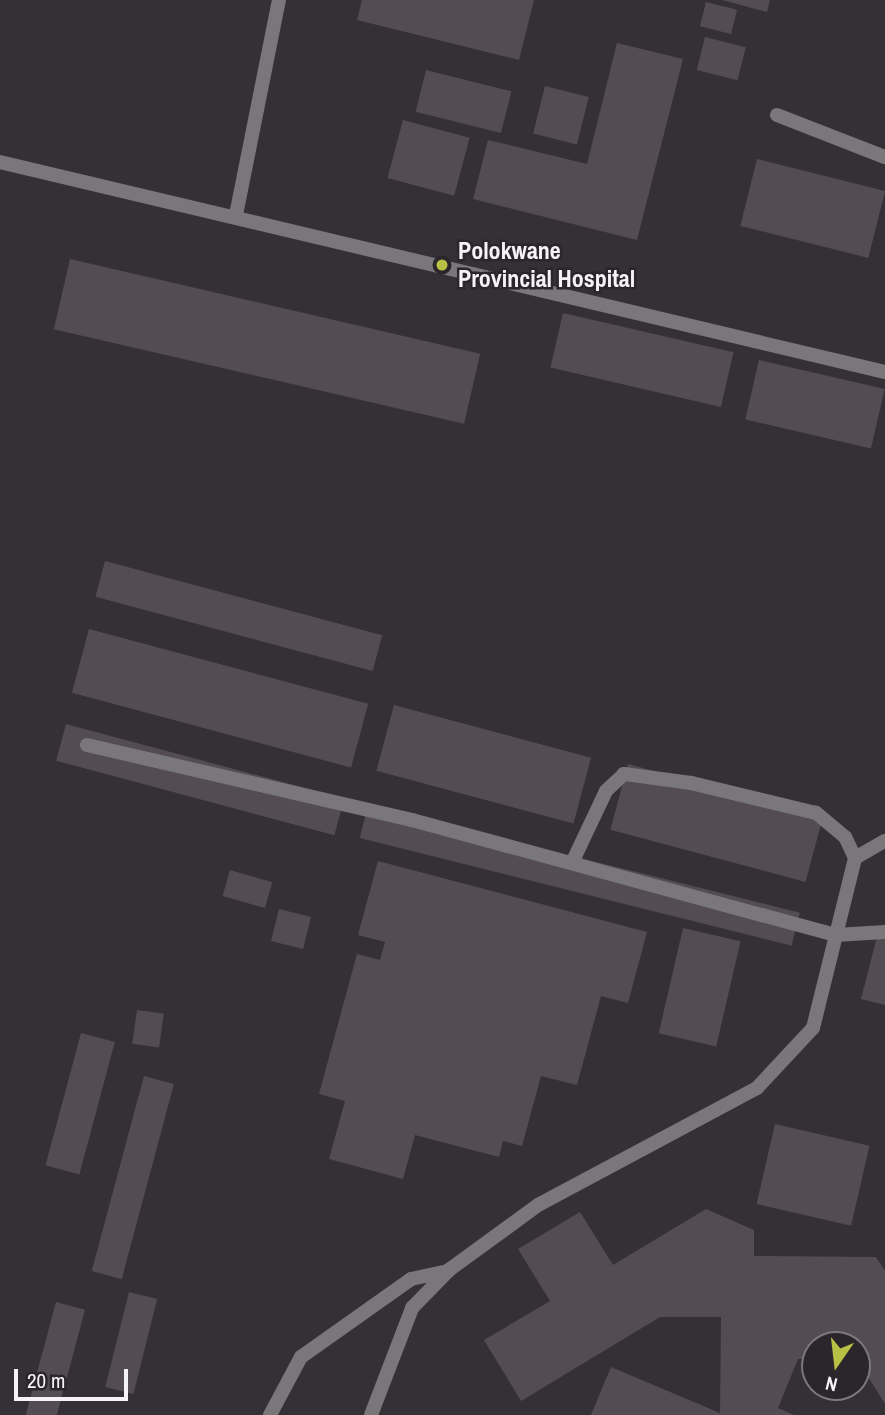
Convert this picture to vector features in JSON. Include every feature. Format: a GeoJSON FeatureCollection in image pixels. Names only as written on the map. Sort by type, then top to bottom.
{"type":"FeatureCollection","features":[{"type":"Feature","properties":{"kind":"lane"},"geometry":{"type":"LineString","coordinates":[[236,215],[279,0]]}},
{"type":"Feature","properties":{"kind":"lane"},"geometry":{"type":"LineString","coordinates":[[777,115],[885,157]]}},
{"type":"Feature","properties":{"kind":"lane"},"geometry":{"type":"LineString","coordinates":[[0,162],[236,215],[885,372]]}},
{"type":"Feature","properties":{"kind":"lane"},"geometry":{"type":"LineString","coordinates":[[87,745],[412,820],[836,935],[885,932]]}},
{"type":"Feature","properties":{"kind":"lane"},"geometry":{"type":"LineString","coordinates":[[371,1415],[412,1308],[449,1270],[538,1205],[757,1087],[813,1028],[855,858],[845,838],[816,813],[691,783],[624,774],[606,791],[572,863]]}},
{"type":"Feature","properties":{"kind":"lane"},"geometry":{"type":"LineString","coordinates":[[855,858],[885,841]]}},
{"type":"Feature","properties":{"kind":"lane"},"geometry":{"type":"LineString","coordinates":[[270,1415],[301,1357],[411,1279],[449,1270]]}},
{"type":"Feature","properties":{"kind":"building"},"geometry":{"type":"Polygon","coordinates":[[[362,0],[534,0],[519,60],[357,20],[362,0]]]}},
{"type":"Feature","properties":{"kind":"building"},"geometry":{"type":"Polygon","coordinates":[[[722,0],[770,0],[767,12],[722,0]]]}},
{"type":"Feature","properties":{"kind":"building"},"geometry":{"type":"Polygon","coordinates":[[[706,2],[737,10],[731,34],[700,26],[706,2]]]}},
{"type":"Feature","properties":{"kind":"building"},"geometry":{"type":"Polygon","coordinates":[[[705,37],[746,47],[738,80],[697,70],[705,37]]]}},
{"type":"Feature","properties":{"kind":"building"},"geometry":{"type":"Polygon","coordinates":[[[617,43],[683,59],[637,240],[473,199],[488,140],[587,164],[617,43]]]}},
{"type":"Feature","properties":{"kind":"building"},"geometry":{"type":"Polygon","coordinates":[[[426,70],[511,91],[501,133],[416,112],[426,70]]]}},
{"type":"Feature","properties":{"kind":"building"},"geometry":{"type":"Polygon","coordinates":[[[545,86],[589,97],[577,144],[533,134],[545,86]]]}},
{"type":"Feature","properties":{"kind":"building"},"geometry":{"type":"Polygon","coordinates":[[[403,120],[470,138],[454,196],[387,178],[403,120]]]}},
{"type":"Feature","properties":{"kind":"building"},"geometry":{"type":"Polygon","coordinates":[[[757,159],[885,191],[868,258],[740,226],[757,159]]]}},
{"type":"Feature","properties":{"kind":"building"},"geometry":{"type":"Polygon","coordinates":[[[70,259],[480,354],[464,424],[54,329],[70,259]]]}},
{"type":"Feature","properties":{"kind":"building"},"geometry":{"type":"Polygon","coordinates":[[[563,313],[734,352],[721,407],[550,368],[563,313]]]}},
{"type":"Feature","properties":{"kind":"building"},"geometry":{"type":"Polygon","coordinates":[[[759,360],[885,389],[871,448],[745,419],[759,360]]]}},
{"type":"Feature","properties":{"kind":"building"},"geometry":{"type":"Polygon","coordinates":[[[105,561],[382,635],[373,671],[95,597],[105,561]]]}},
{"type":"Feature","properties":{"kind":"building"},"geometry":{"type":"Polygon","coordinates":[[[89,629],[368,704],[351,768],[72,693],[89,629]]]}},
{"type":"Feature","properties":{"kind":"building"},"geometry":{"type":"Polygon","coordinates":[[[394,705],[591,758],[573,823],[376,771],[394,705]]]}},
{"type":"Feature","properties":{"kind":"building"},"geometry":{"type":"Polygon","coordinates":[[[66,724],[344,799],[334,835],[56,761],[66,724]]]}},
{"type":"Feature","properties":{"kind":"building"},"geometry":{"type":"Polygon","coordinates":[[[628,764],[823,816],[806,882],[610,830],[628,764]]]}},
{"type":"Feature","properties":{"kind":"building"},"geometry":{"type":"Polygon","coordinates":[[[368,805],[800,913],[792,946],[360,838],[368,805]]]}},
{"type":"Feature","properties":{"kind":"building"},"geometry":{"type":"Polygon","coordinates":[[[378,861],[647,932],[628,1003],[601,996],[577,1085],[541,1076],[522,1146],[503,1141],[499,1157],[415,1135],[403,1179],[329,1159],[345,1101],[319,1094],[357,954],[380,960],[385,942],[358,935],[378,861]]]}},
{"type":"Feature","properties":{"kind":"building"},"geometry":{"type":"Polygon","coordinates":[[[230,870],[272,882],[265,908],[223,896],[230,870]]]}},
{"type":"Feature","properties":{"kind":"building"},"geometry":{"type":"Polygon","coordinates":[[[279,909],[311,917],[303,949],[271,941],[279,909]]]}},
{"type":"Feature","properties":{"kind":"building"},"geometry":{"type":"Polygon","coordinates":[[[683,928],[740,941],[716,1047],[659,1033],[683,928]]]}},
{"type":"Feature","properties":{"kind":"building"},"geometry":{"type":"Polygon","coordinates":[[[878,933],[885,934],[885,1005],[861,999],[878,933]]]}},
{"type":"Feature","properties":{"kind":"building"},"geometry":{"type":"Polygon","coordinates":[[[137,1010],[164,1014],[159,1047],[132,1044],[137,1010]]]}},
{"type":"Feature","properties":{"kind":"building"},"geometry":{"type":"Polygon","coordinates":[[[81,1033],[115,1042],[79,1174],[46,1165],[81,1033]]]}},
{"type":"Feature","properties":{"kind":"building"},"geometry":{"type":"Polygon","coordinates":[[[144,1076],[174,1084],[122,1279],[92,1271],[144,1076]]]}},
{"type":"Feature","properties":{"kind":"building"},"geometry":{"type":"Polygon","coordinates":[[[775,1124],[870,1146],[851,1226],[757,1204],[775,1124]]]}},
{"type":"Feature","properties":{"kind":"building"},"geometry":{"type":"Polygon","coordinates":[[[706,1209],[754,1230],[754,1256],[876,1257],[885,1271],[885,1404],[871,1382],[871,1331],[801,1331],[801,1359],[798,1359],[778,1408],[794,1415],[591,1415],[611,1367],[720,1413],[721,1317],[660,1317],[521,1401],[484,1340],[550,1301],[518,1249],[580,1212],[613,1265],[706,1209]]]}},
{"type":"Feature","properties":{"kind":"building"},"geometry":{"type":"Polygon","coordinates":[[[129,1292],[157,1299],[133,1394],[105,1387],[129,1292]]]}},
{"type":"Feature","properties":{"kind":"building"},"geometry":{"type":"Polygon","coordinates":[[[56,1302],[85,1310],[57,1415],[26,1415],[56,1302]]]}},
{"type":"Feature","properties":{"kind":"place","name":"Polokwane Provincial Hospital"},"geometry":{"type":"Point","coordinates":[442,265]}}]}
